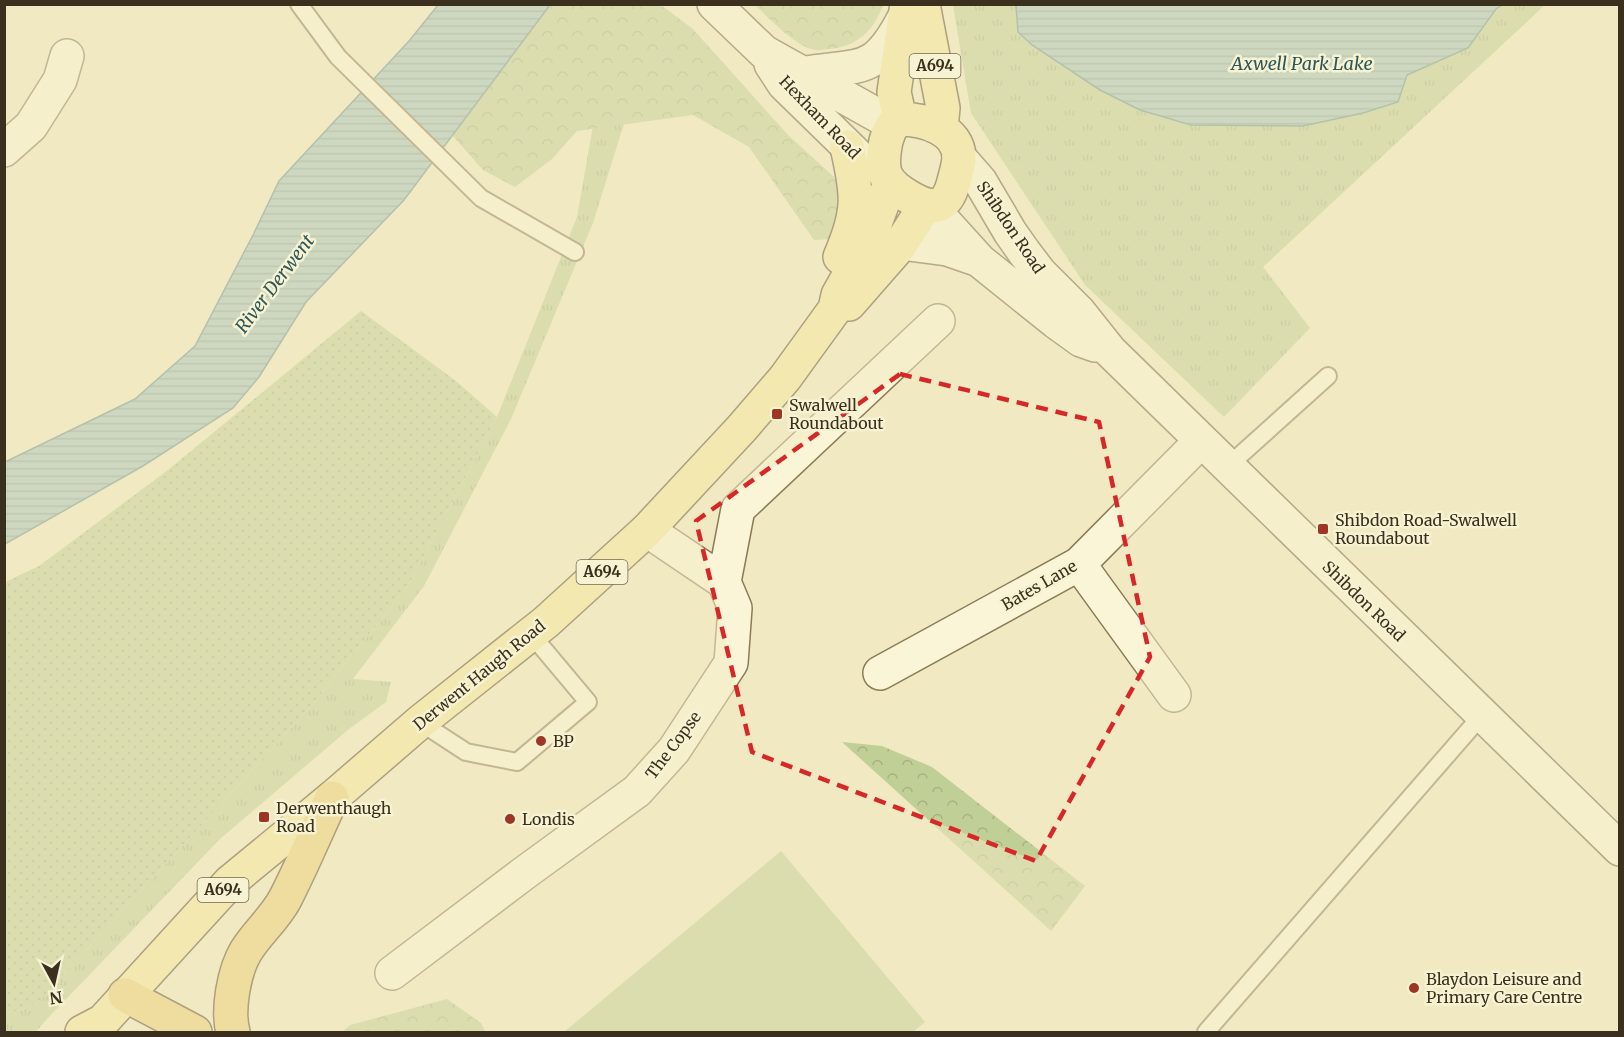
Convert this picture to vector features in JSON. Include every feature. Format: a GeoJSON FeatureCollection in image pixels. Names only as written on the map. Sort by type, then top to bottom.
{"type":"FeatureCollection","features":[{"type":"Feature","properties":{"kind":"highway"},"geometry":{"type":"LineString","coordinates":[[233,1032],[231,1003],[245,952],[283,902],[332,798]]}},
{"type":"Feature","properties":{"kind":"highway"},"geometry":{"type":"LineString","coordinates":[[125,995],[195,1032]]}},
{"type":"Feature","properties":{"kind":"main road","name":"Hexham Road"},"geometry":{"type":"LineString","coordinates":[[715,5],[764,52],[801,74],[896,122]]}},
{"type":"Feature","properties":{"kind":"main road"},"geometry":{"type":"LineString","coordinates":[[801,74],[859,67],[873,61],[893,38],[911,9]]}},
{"type":"Feature","properties":{"kind":"main road","name":"A694"},"geometry":{"type":"LineString","coordinates":[[888,177],[884,151],[896,122],[894,92],[911,9]]}},
{"type":"Feature","properties":{"kind":"main road","name":"A694"},"geometry":{"type":"LineString","coordinates":[[911,9],[943,108],[941,128]]}},
{"type":"Feature","properties":{"kind":"main road","name":"Hexham Road"},"geometry":{"type":"LineString","coordinates":[[764,52],[784,84],[865,164],[888,177]]}},
{"type":"Feature","properties":{"kind":"main road"},"geometry":{"type":"LineString","coordinates":[[4,150],[31,126],[60,80],[67,56]]}},
{"type":"Feature","properties":{"kind":"main road"},"geometry":{"type":"LineString","coordinates":[[896,122],[928,123],[941,128],[956,148],[959,157]]}},
{"type":"Feature","properties":{"kind":"main road"},"geometry":{"type":"LineString","coordinates":[[797,362],[799,331],[829,279],[853,224],[855,183],[847,147]]}},
{"type":"Feature","properties":{"kind":"main road","name":"A694"},"geometry":{"type":"LineString","coordinates":[[928,206],[940,205],[946,200],[954,181],[959,157]]}},
{"type":"Feature","properties":{"kind":"main road","name":"Shibdon Road"},"geometry":{"type":"LineString","coordinates":[[959,157],[980,181],[1010,232],[1040,273],[1079,312],[1110,351],[1620,849]]}},
{"type":"Feature","properties":{"kind":"main road"},"geometry":{"type":"LineString","coordinates":[[888,177],[901,193],[928,206]]}},
{"type":"Feature","properties":{"kind":"main road","name":"Derwent Haugh Road"},"geometry":{"type":"LineString","coordinates":[[95,1029],[230,882],[420,722],[531,634],[588,585],[647,530],[742,428],[797,362],[835,309],[838,295],[869,240],[888,177]]}},
{"type":"Feature","properties":{"kind":"main road","name":"Derwent Haugh Road"},"geometry":{"type":"LineString","coordinates":[[835,309],[849,304],[874,278],[928,206]]}},
{"type":"Feature","properties":{"kind":"main road","name":"Shibdon Road"},"geometry":{"type":"LineString","coordinates":[[928,206],[980,261],[1081,340],[1110,351]]}},
{"type":"Feature","properties":{"kind":"main road"},"geometry":{"type":"LineString","coordinates":[[901,243],[947,249],[980,261]]}},
{"type":"Feature","properties":{"kind":"main road"},"geometry":{"type":"LineString","coordinates":[[647,530],[724,582],[738,509],[938,321]]}},
{"type":"Feature","properties":{"kind":"main road","name":"Bates Lane"},"geometry":{"type":"LineString","coordinates":[[880,673],[1078,564],[1201,441]]}},
{"type":"Feature","properties":{"kind":"main road"},"geometry":{"type":"LineString","coordinates":[[1078,564],[1174,696]]}},
{"type":"Feature","properties":{"kind":"main road","name":"The Copse"},"geometry":{"type":"LineString","coordinates":[[392,973],[637,791],[674,750],[731,663],[735,608],[724,582]]}},
{"type":"Feature","properties":{"kind":"lane"},"geometry":{"type":"LineString","coordinates":[[299,4],[338,57],[481,198],[575,252]]}},
{"type":"Feature","properties":{"kind":"lane"},"geometry":{"type":"LineString","coordinates":[[1227,466],[1328,376]]}},
{"type":"Feature","properties":{"kind":"lane"},"geometry":{"type":"LineString","coordinates":[[420,722],[466,752],[517,762],[588,702],[531,634]]}},
{"type":"Feature","properties":{"kind":"lane"},"geometry":{"type":"LineString","coordinates":[[1206,1032],[1482,715]]}},
{"type":"Feature","properties":{"kind":"highlighted area"},"geometry":{"type":"Polygon","coordinates":[[[900,374],[1099,422],[1150,657],[1036,861],[752,752],[696,521],[900,374]]]}},
{"type":"Feature","properties":{"kind":"green space"},"geometry":{"type":"Polygon","coordinates":[[[550,5],[661,5],[693,29],[787,134],[834,177],[840,190],[840,210],[832,239],[814,240],[749,147],[693,115],[577,131],[552,159],[515,187],[483,170],[452,135],[550,5]]]}},
{"type":"Feature","properties":{"kind":"green space"},"geometry":{"type":"Polygon","coordinates":[[[661,5],[593,223],[511,419],[424,586],[353,679],[391,682],[386,702],[349,729],[220,839],[36,1032],[5,1032],[5,1013],[22,1010],[38,1002],[306,712],[408,586],[497,417],[577,217],[595,114],[661,5]]]}},
{"type":"Feature","properties":{"kind":"green space"},"geometry":{"type":"Polygon","coordinates":[[[755,5],[883,5],[875,22],[856,41],[839,48],[815,50],[791,38],[755,5]]]}},
{"type":"Feature","properties":{"kind":"green space"},"geometry":{"type":"Polygon","coordinates":[[[953,5],[1545,5],[1263,267],[1310,328],[1224,417],[1085,285],[971,113],[953,5]]]}},
{"type":"Feature","properties":{"kind":"green space"},"geometry":{"type":"Polygon","coordinates":[[[361,311],[456,381],[497,417],[408,586],[306,712],[38,1002],[22,1010],[5,1013],[5,582],[39,566],[168,470],[361,311]]]}},
{"type":"Feature","properties":{"kind":"green space"},"geometry":{"type":"Polygon","coordinates":[[[842,742],[882,746],[932,767],[1085,886],[1051,931],[842,742]]]}},
{"type":"Feature","properties":{"kind":"green space"},"geometry":{"type":"Polygon","coordinates":[[[781,851],[925,1022],[913,1032],[564,1032],[781,851]]]}},
{"type":"Feature","properties":{"kind":"green space"},"geometry":{"type":"Polygon","coordinates":[[[447,999],[481,1023],[485,1032],[342,1032],[350,1025],[447,999]]]}},
{"type":"Feature","properties":{"kind":"water","name":"Axwell Park Lake"},"geometry":{"type":"Polygon","coordinates":[[[1016,4],[1502,5],[1496,9],[1468,48],[1407,75],[1398,102],[1363,113],[1303,126],[1191,125],[1140,110],[1100,90],[1032,45],[1018,32],[1016,4]]]}},
{"type":"Feature","properties":{"kind":"water","name":"River Derwent"},"geometry":{"type":"Polygon","coordinates":[[[438,5],[550,5],[404,200],[306,302],[259,377],[233,408],[143,466],[5,544],[5,462],[135,399],[195,346],[279,181],[409,41],[438,5]]]}},
{"type":"Feature","properties":{"kind":"place","name":"Swalwell Roundabout"},"geometry":{"type":"Point","coordinates":[777,414]}},
{"type":"Feature","properties":{"kind":"place","name":"Shibdon Road-Swalwell Roundabout"},"geometry":{"type":"Point","coordinates":[1323,529]}},
{"type":"Feature","properties":{"kind":"place","name":"BP"},"geometry":{"type":"Point","coordinates":[541,741]}},
{"type":"Feature","properties":{"kind":"place","name":"Derwenthaugh Road"},"geometry":{"type":"Point","coordinates":[264,817]}},
{"type":"Feature","properties":{"kind":"place","name":"Londis"},"geometry":{"type":"Point","coordinates":[510,819]}},
{"type":"Feature","properties":{"kind":"place","name":"Blaydon Leisure and Primary Care Centre"},"geometry":{"type":"Point","coordinates":[1414,988]}}]}
